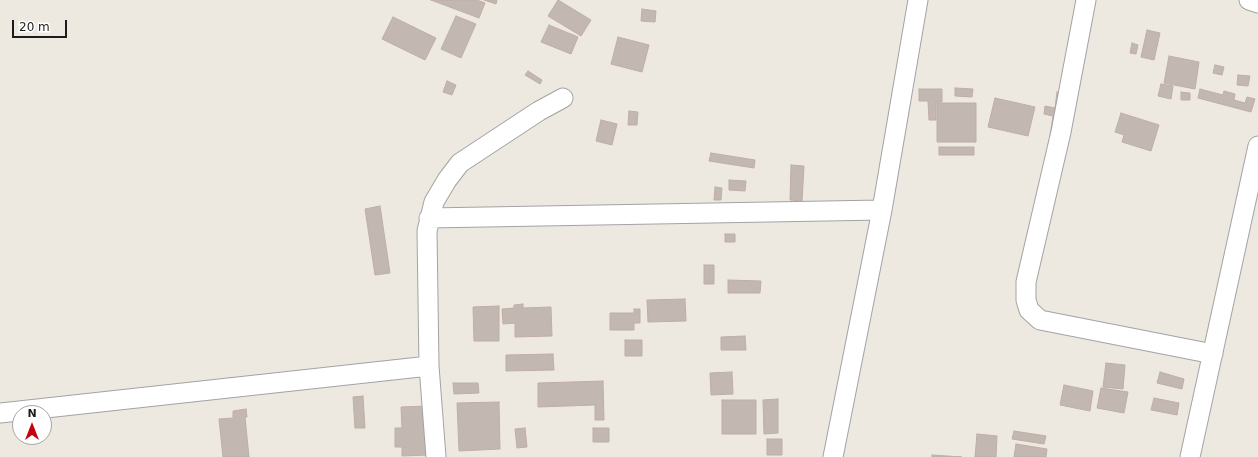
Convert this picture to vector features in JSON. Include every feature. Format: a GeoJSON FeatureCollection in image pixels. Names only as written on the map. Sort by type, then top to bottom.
{"type":"FeatureCollection","features":[{"type":"Feature","properties":{"kind":"street"},"geometry":{"type":"LineString","coordinates":[[833,457],[882,210],[918,0]]}},
{"type":"Feature","properties":{"kind":"street"},"geometry":{"type":"LineString","coordinates":[[1086,0],[1061,132],[1026,282],[1026,300],[1029,310],[1040,320],[1213,354]]}},
{"type":"Feature","properties":{"kind":"street"},"geometry":{"type":"LineString","coordinates":[[1249,0],[1258,3]]}},
{"type":"Feature","properties":{"kind":"street"},"geometry":{"type":"LineString","coordinates":[[436,457],[429,366],[427,231],[434,202],[447,180],[460,163],[533,115],[563,98]]}},
{"type":"Feature","properties":{"kind":"street"},"geometry":{"type":"LineString","coordinates":[[1190,457],[1258,146]]}},
{"type":"Feature","properties":{"kind":"street"},"geometry":{"type":"LineString","coordinates":[[429,218],[882,210]]}},
{"type":"Feature","properties":{"kind":"street"},"geometry":{"type":"LineString","coordinates":[[0,413],[429,366]]}},
{"type":"Feature","properties":{"kind":"building"},"geometry":{"type":"Polygon","coordinates":[[[431,0],[477,0],[485,3],[479,18],[431,0]]]}},
{"type":"Feature","properties":{"kind":"building"},"geometry":{"type":"Polygon","coordinates":[[[484,0],[497,0],[496,4],[484,0]]]}},
{"type":"Feature","properties":{"kind":"building"},"geometry":{"type":"Polygon","coordinates":[[[558,0],[591,20],[581,36],[548,16],[558,0]]]}},
{"type":"Feature","properties":{"kind":"building"},"geometry":{"type":"Polygon","coordinates":[[[642,9],[656,11],[655,22],[641,21],[642,9]]]}},
{"type":"Feature","properties":{"kind":"building"},"geometry":{"type":"Polygon","coordinates":[[[456,16],[476,24],[461,58],[441,49],[456,16]]]}},
{"type":"Feature","properties":{"kind":"building"},"geometry":{"type":"Polygon","coordinates":[[[393,17],[436,38],[425,60],[382,39],[393,17]]]}},
{"type":"Feature","properties":{"kind":"building"},"geometry":{"type":"Polygon","coordinates":[[[549,25],[578,37],[571,54],[541,42],[549,25]]]}},
{"type":"Feature","properties":{"kind":"building"},"geometry":{"type":"Polygon","coordinates":[[[1147,30],[1160,33],[1154,60],[1141,57],[1147,30]]]}},
{"type":"Feature","properties":{"kind":"building"},"geometry":{"type":"Polygon","coordinates":[[[618,37],[649,45],[642,72],[611,64],[618,37]]]}},
{"type":"Feature","properties":{"kind":"building"},"geometry":{"type":"Polygon","coordinates":[[[1132,43],[1138,45],[1136,54],[1130,53],[1132,43]]]}},
{"type":"Feature","properties":{"kind":"building"},"geometry":{"type":"Polygon","coordinates":[[[1169,56],[1199,62],[1195,89],[1164,83],[1169,56]]]}},
{"type":"Feature","properties":{"kind":"building"},"geometry":{"type":"Polygon","coordinates":[[[1215,65],[1224,67],[1222,75],[1213,73],[1215,65]]]}},
{"type":"Feature","properties":{"kind":"building"},"geometry":{"type":"Polygon","coordinates":[[[528,71],[542,80],[540,84],[525,75],[528,71]]]}},
{"type":"Feature","properties":{"kind":"building"},"geometry":{"type":"Polygon","coordinates":[[[1238,75],[1250,76],[1248,86],[1237,85],[1238,75]]]}},
{"type":"Feature","properties":{"kind":"building"},"geometry":{"type":"Polygon","coordinates":[[[447,81],[456,85],[452,95],[443,92],[447,81]]]}},
{"type":"Feature","properties":{"kind":"building"},"geometry":{"type":"Polygon","coordinates":[[[1161,84],[1173,86],[1171,99],[1158,96],[1161,84]]]}},
{"type":"Feature","properties":{"kind":"building"},"geometry":{"type":"Polygon","coordinates":[[[955,88],[973,89],[972,97],[955,96],[955,88]]]}},
{"type":"Feature","properties":{"kind":"building"},"geometry":{"type":"Polygon","coordinates":[[[919,89],[942,89],[942,102],[936,102],[936,120],[929,120],[928,101],[919,101],[919,89]]]}},
{"type":"Feature","properties":{"kind":"building"},"geometry":{"type":"Polygon","coordinates":[[[1200,89],[1223,95],[1224,91],[1235,94],[1234,100],[1245,103],[1247,97],[1255,99],[1251,112],[1198,98],[1200,89]]]}},
{"type":"Feature","properties":{"kind":"building"},"geometry":{"type":"Polygon","coordinates":[[[1057,92],[1071,95],[1064,138],[1050,136],[1053,116],[1044,114],[1045,106],[1055,108],[1057,92]]]}},
{"type":"Feature","properties":{"kind":"building"},"geometry":{"type":"Polygon","coordinates":[[[1181,92],[1190,93],[1190,100],[1181,100],[1181,92]]]}},
{"type":"Feature","properties":{"kind":"building"},"geometry":{"type":"Polygon","coordinates":[[[995,98],[1035,107],[1028,136],[988,127],[995,98]]]}},
{"type":"Feature","properties":{"kind":"building"},"geometry":{"type":"Polygon","coordinates":[[[937,103],[976,103],[976,142],[937,142],[937,103]]]}},
{"type":"Feature","properties":{"kind":"building"},"geometry":{"type":"Polygon","coordinates":[[[629,111],[638,112],[637,125],[628,125],[629,111]]]}},
{"type":"Feature","properties":{"kind":"building"},"geometry":{"type":"Polygon","coordinates":[[[1121,113],[1159,125],[1151,151],[1122,142],[1124,135],[1115,132],[1121,113]]]}},
{"type":"Feature","properties":{"kind":"building"},"geometry":{"type":"Polygon","coordinates":[[[601,120],[617,124],[612,145],[596,141],[601,120]]]}},
{"type":"Feature","properties":{"kind":"building"},"geometry":{"type":"Polygon","coordinates":[[[939,147],[974,147],[974,155],[939,155],[939,147]]]}},
{"type":"Feature","properties":{"kind":"building"},"geometry":{"type":"Polygon","coordinates":[[[711,153],[755,160],[754,168],[709,161],[711,153]]]}},
{"type":"Feature","properties":{"kind":"building"},"geometry":{"type":"Polygon","coordinates":[[[791,165],[804,166],[802,201],[790,200],[791,165]]]}},
{"type":"Feature","properties":{"kind":"building"},"geometry":{"type":"Polygon","coordinates":[[[729,180],[746,181],[745,191],[729,190],[729,180]]]}},
{"type":"Feature","properties":{"kind":"building"},"geometry":{"type":"Polygon","coordinates":[[[715,187],[722,188],[721,200],[714,200],[715,187]]]}},
{"type":"Feature","properties":{"kind":"building"},"geometry":{"type":"Polygon","coordinates":[[[380,206],[390,273],[375,275],[365,209],[380,206]]]}},
{"type":"Feature","properties":{"kind":"building"},"geometry":{"type":"Polygon","coordinates":[[[725,234],[735,234],[735,242],[725,242],[725,234]]]}},
{"type":"Feature","properties":{"kind":"building"},"geometry":{"type":"Polygon","coordinates":[[[704,265],[714,265],[714,284],[704,284],[704,265]]]}},
{"type":"Feature","properties":{"kind":"building"},"geometry":{"type":"Polygon","coordinates":[[[728,280],[761,281],[760,293],[728,293],[728,280]]]}},
{"type":"Feature","properties":{"kind":"building"},"geometry":{"type":"Polygon","coordinates":[[[685,299],[686,321],[648,322],[647,300],[685,299]]]}},
{"type":"Feature","properties":{"kind":"building"},"geometry":{"type":"Polygon","coordinates":[[[523,304],[523,308],[551,307],[552,336],[515,337],[515,323],[503,324],[502,309],[514,308],[514,305],[523,304]]]}},
{"type":"Feature","properties":{"kind":"building"},"geometry":{"type":"Polygon","coordinates":[[[499,306],[499,341],[474,341],[473,307],[499,306]]]}},
{"type":"Feature","properties":{"kind":"building"},"geometry":{"type":"Polygon","coordinates":[[[634,309],[640,309],[640,323],[634,323],[634,330],[610,330],[610,313],[634,313],[634,309]]]}},
{"type":"Feature","properties":{"kind":"building"},"geometry":{"type":"Polygon","coordinates":[[[745,336],[746,350],[721,350],[721,337],[745,336]]]}},
{"type":"Feature","properties":{"kind":"building"},"geometry":{"type":"Polygon","coordinates":[[[625,340],[642,340],[642,356],[625,356],[625,340]]]}},
{"type":"Feature","properties":{"kind":"building"},"geometry":{"type":"Polygon","coordinates":[[[553,354],[554,370],[506,371],[506,355],[553,354]]]}},
{"type":"Feature","properties":{"kind":"building"},"geometry":{"type":"Polygon","coordinates":[[[1106,363],[1125,365],[1123,389],[1103,387],[1106,363]]]}},
{"type":"Feature","properties":{"kind":"building"},"geometry":{"type":"Polygon","coordinates":[[[732,372],[733,394],[711,395],[710,373],[732,372]]]}},
{"type":"Feature","properties":{"kind":"building"},"geometry":{"type":"Polygon","coordinates":[[[1160,372],[1184,379],[1182,389],[1157,383],[1160,372]]]}},
{"type":"Feature","properties":{"kind":"building"},"geometry":{"type":"Polygon","coordinates":[[[603,381],[604,420],[595,420],[595,405],[538,407],[538,383],[603,381]]]}},
{"type":"Feature","properties":{"kind":"building"},"geometry":{"type":"Polygon","coordinates":[[[453,383],[478,383],[479,393],[454,394],[453,383]]]}},
{"type":"Feature","properties":{"kind":"building"},"geometry":{"type":"Polygon","coordinates":[[[1064,385],[1093,391],[1090,411],[1060,405],[1064,385]]]}},
{"type":"Feature","properties":{"kind":"building"},"geometry":{"type":"Polygon","coordinates":[[[1101,388],[1128,392],[1124,413],[1097,408],[1101,388]]]}},
{"type":"Feature","properties":{"kind":"building"},"geometry":{"type":"Polygon","coordinates":[[[363,396],[365,428],[355,428],[353,397],[363,396]]]}},
{"type":"Feature","properties":{"kind":"building"},"geometry":{"type":"Polygon","coordinates":[[[1154,398],[1179,403],[1177,415],[1151,410],[1154,398]]]}},
{"type":"Feature","properties":{"kind":"building"},"geometry":{"type":"Polygon","coordinates":[[[778,399],[778,433],[764,434],[763,400],[778,399]]]}},
{"type":"Feature","properties":{"kind":"building"},"geometry":{"type":"Polygon","coordinates":[[[722,400],[756,400],[756,434],[722,434],[722,400]]]}},
{"type":"Feature","properties":{"kind":"building"},"geometry":{"type":"Polygon","coordinates":[[[499,402],[500,449],[459,451],[457,403],[499,402]]]}},
{"type":"Feature","properties":{"kind":"building"},"geometry":{"type":"Polygon","coordinates":[[[427,406],[428,455],[402,456],[402,447],[395,447],[395,428],[402,428],[401,407],[427,406]]]}},
{"type":"Feature","properties":{"kind":"building"},"geometry":{"type":"Polygon","coordinates":[[[246,409],[247,417],[245,417],[249,457],[223,457],[219,419],[233,418],[233,411],[246,409]]]}},
{"type":"Feature","properties":{"kind":"building"},"geometry":{"type":"Polygon","coordinates":[[[525,428],[527,447],[517,448],[515,429],[525,428]]]}},
{"type":"Feature","properties":{"kind":"building"},"geometry":{"type":"Polygon","coordinates":[[[593,428],[609,428],[609,442],[593,442],[593,428]]]}},
{"type":"Feature","properties":{"kind":"building"},"geometry":{"type":"Polygon","coordinates":[[[1014,431],[1046,436],[1044,444],[1012,439],[1014,431]]]}},
{"type":"Feature","properties":{"kind":"building"},"geometry":{"type":"Polygon","coordinates":[[[977,434],[997,436],[996,457],[975,457],[977,434]]]}},
{"type":"Feature","properties":{"kind":"building"},"geometry":{"type":"Polygon","coordinates":[[[767,439],[782,439],[782,455],[767,455],[767,439]]]}},
{"type":"Feature","properties":{"kind":"building"},"geometry":{"type":"Polygon","coordinates":[[[1016,444],[1047,449],[1046,457],[1014,457],[1016,444]]]}},
{"type":"Feature","properties":{"kind":"building"},"geometry":{"type":"Polygon","coordinates":[[[932,455],[962,457],[932,457],[932,455]]]}}]}
